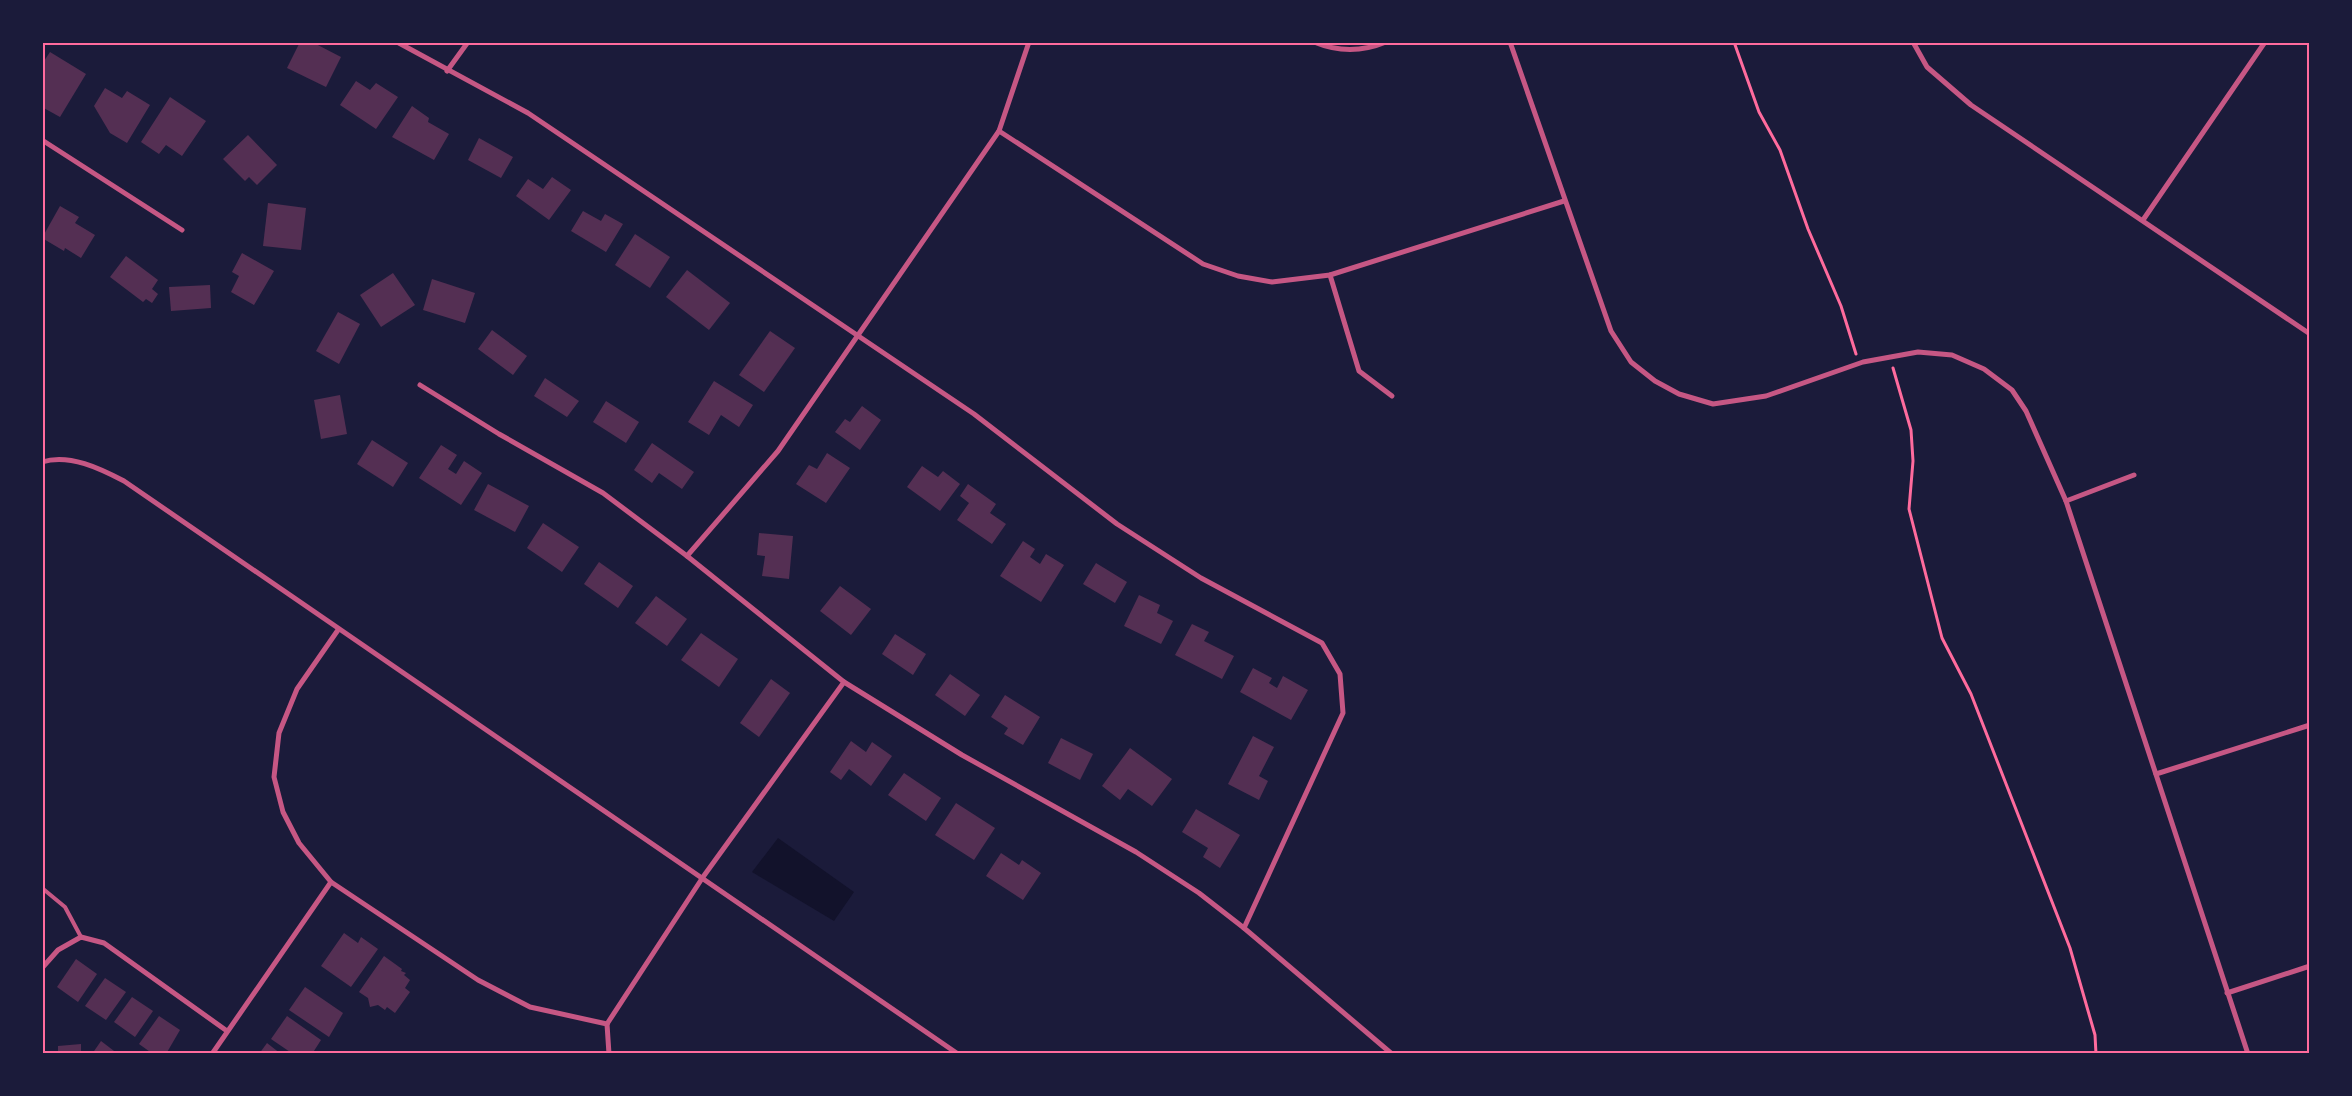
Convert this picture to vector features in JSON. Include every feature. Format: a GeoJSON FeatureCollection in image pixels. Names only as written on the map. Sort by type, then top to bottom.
{"type":"FeatureCollection","features":[{"type":"Feature","properties":{"kind":"street"},"geometry":{"type":"LineString","coordinates":[[397,42],[447,71],[528,112],[974,414],[1117,524],[1201,578],[1322,642],[1340,674],[1343,713],[1244,928]]}},
{"type":"Feature","properties":{"kind":"street"},"geometry":{"type":"LineString","coordinates":[[447,71],[468,42]]}},
{"type":"Feature","properties":{"kind":"street"},"geometry":{"type":"LineString","coordinates":[[687,556],[778,451],[999,130],[1029,42]]}},
{"type":"Feature","properties":{"kind":"street"},"geometry":{"type":"LineString","coordinates":[[1314,42],[1331,49],[1368,49],[1386,42]]}},
{"type":"Feature","properties":{"kind":"street"},"geometry":{"type":"LineString","coordinates":[[1510,42],[1611,332],[1631,362],[1655,381],[1679,394],[1714,404],[1766,396],[1859,364],[1918,352],[1952,355],[1984,370],[2012,390],[2026,411],[2066,501],[2248,1054]]}},
{"type":"Feature","properties":{"kind":"street"},"geometry":{"type":"LineString","coordinates":[[1913,42],[1926,67],[1971,105],[2310,334]]}},
{"type":"Feature","properties":{"kind":"street"},"geometry":{"type":"LineString","coordinates":[[2143,220],[2265,42]]}},
{"type":"Feature","properties":{"kind":"street"},"geometry":{"type":"LineString","coordinates":[[999,130],[1203,264],[1238,276],[1272,282],[1330,275],[1564,201]]}},
{"type":"Feature","properties":{"kind":"street"},"geometry":{"type":"LineString","coordinates":[[42,140],[182,230]]}},
{"type":"Feature","properties":{"kind":"street"},"geometry":{"type":"LineString","coordinates":[[1330,275],[1359,371],[1392,396]]}},
{"type":"Feature","properties":{"kind":"street"},"geometry":{"type":"LineString","coordinates":[[420,385],[499,434],[603,493],[687,556],[844,682],[962,755],[1136,852],[1199,894],[1244,928],[1392,1054]]}},
{"type":"Feature","properties":{"kind":"street"},"geometry":{"type":"LineString","coordinates":[[42,462],[52,459],[93,466],[124,481],[338,630],[703,877],[958,1054]]}},
{"type":"Feature","properties":{"kind":"street"},"geometry":{"type":"LineString","coordinates":[[2066,501],[2134,475]]}},
{"type":"Feature","properties":{"kind":"street"},"geometry":{"type":"LineString","coordinates":[[338,630],[297,688],[279,733],[274,777],[283,812],[299,842],[331,882],[478,980],[530,1008],[607,1024]]}},
{"type":"Feature","properties":{"kind":"street"},"geometry":{"type":"LineString","coordinates":[[609,1054],[607,1024],[703,877],[844,682]]}},
{"type":"Feature","properties":{"kind":"street"},"geometry":{"type":"LineString","coordinates":[[2156,774],[2310,725]]}},
{"type":"Feature","properties":{"kind":"street"},"geometry":{"type":"LineString","coordinates":[[212,1054],[331,882]]}},
{"type":"Feature","properties":{"kind":"street"},"geometry":{"type":"LineString","coordinates":[[42,968],[58,950],[81,937],[104,944],[228,1031]]}},
{"type":"Feature","properties":{"kind":"street"},"geometry":{"type":"LineString","coordinates":[[2227,993],[2310,966]]}},
{"type":"Feature","properties":{"kind":"lane"},"geometry":{"type":"LineString","coordinates":[[42,888],[64,907],[81,937]]}},
{"type":"Feature","properties":{"kind":"path"},"geometry":{"type":"LineString","coordinates":[[1734,42],[1759,112],[1780,150],[1808,229],[1841,306],[1859,364]]}},
{"type":"Feature","properties":{"kind":"path"},"geometry":{"type":"LineString","coordinates":[[1889,357],[1911,430],[1913,461],[1909,509],[1942,638],[1971,694],[2070,948],[2095,1035],[2096,1054]]}},
{"type":"Feature","properties":{"kind":"shaded area"},"geometry":{"type":"Polygon","coordinates":[[[778,838],[854,892],[834,921],[752,872],[778,838]]]}},
{"type":"Feature","properties":{"kind":"building"},"geometry":{"type":"Polygon","coordinates":[[[300,42],[312,42],[341,57],[326,87],[287,68],[300,42]]]}},
{"type":"Feature","properties":{"kind":"building"},"geometry":{"type":"Polygon","coordinates":[[[50,52],[86,74],[60,117],[42,107],[42,64],[50,52]]]}},
{"type":"Feature","properties":{"kind":"building"},"geometry":{"type":"Polygon","coordinates":[[[356,81],[370,90],[376,83],[398,97],[376,129],[340,105],[356,81]]]}},
{"type":"Feature","properties":{"kind":"building"},"geometry":{"type":"Polygon","coordinates":[[[105,88],[122,98],[127,91],[150,105],[127,143],[110,133],[94,106],[105,88]]]}},
{"type":"Feature","properties":{"kind":"building"},"geometry":{"type":"Polygon","coordinates":[[[170,97],[206,121],[182,156],[166,145],[159,154],[141,142],[170,97]]]}},
{"type":"Feature","properties":{"kind":"building"},"geometry":{"type":"Polygon","coordinates":[[[412,106],[429,118],[428,122],[449,134],[434,160],[392,137],[412,106]]]}},
{"type":"Feature","properties":{"kind":"building"},"geometry":{"type":"Polygon","coordinates":[[[248,135],[277,165],[257,185],[249,177],[245,181],[223,159],[248,135]]]}},
{"type":"Feature","properties":{"kind":"building"},"geometry":{"type":"Polygon","coordinates":[[[479,138],[513,157],[501,178],[468,160],[479,138]]]}},
{"type":"Feature","properties":{"kind":"building"},"geometry":{"type":"Polygon","coordinates":[[[552,177],[571,190],[549,220],[516,196],[528,179],[543,189],[552,177]]]}},
{"type":"Feature","properties":{"kind":"building"},"geometry":{"type":"Polygon","coordinates":[[[268,203],[306,208],[301,250],[263,246],[268,203]]]}},
{"type":"Feature","properties":{"kind":"building"},"geometry":{"type":"Polygon","coordinates":[[[60,206],[79,217],[75,223],[95,235],[81,258],[65,248],[64,251],[42,238],[60,206]]]}},
{"type":"Feature","properties":{"kind":"building"},"geometry":{"type":"Polygon","coordinates":[[[583,211],[601,221],[605,214],[623,224],[606,252],[571,231],[583,211]]]}},
{"type":"Feature","properties":{"kind":"building"},"geometry":{"type":"Polygon","coordinates":[[[635,234],[670,257],[650,288],[615,265],[635,234]]]}},
{"type":"Feature","properties":{"kind":"building"},"geometry":{"type":"Polygon","coordinates":[[[242,253],[274,271],[254,305],[231,292],[239,276],[232,272],[242,253]]]}},
{"type":"Feature","properties":{"kind":"building"},"geometry":{"type":"Polygon","coordinates":[[[126,256],[158,280],[152,289],[158,294],[152,303],[146,299],[143,302],[110,277],[126,256]]]}},
{"type":"Feature","properties":{"kind":"building"},"geometry":{"type":"Polygon","coordinates":[[[687,270],[730,303],[709,330],[666,297],[687,270]]]}},
{"type":"Feature","properties":{"kind":"building"},"geometry":{"type":"Polygon","coordinates":[[[393,273],[415,305],[381,327],[360,295],[393,273]]]}},
{"type":"Feature","properties":{"kind":"building"},"geometry":{"type":"Polygon","coordinates":[[[432,279],[475,293],[465,323],[423,310],[432,279]]]}},
{"type":"Feature","properties":{"kind":"building"},"geometry":{"type":"Polygon","coordinates":[[[210,285],[211,308],[171,311],[169,287],[210,285]]]}},
{"type":"Feature","properties":{"kind":"building"},"geometry":{"type":"Polygon","coordinates":[[[338,312],[360,324],[339,364],[316,351],[338,312]]]}},
{"type":"Feature","properties":{"kind":"building"},"geometry":{"type":"Polygon","coordinates":[[[492,330],[527,356],[513,375],[478,349],[492,330]]]}},
{"type":"Feature","properties":{"kind":"building"},"geometry":{"type":"Polygon","coordinates":[[[770,331],[795,348],[764,392],[739,375],[770,331]]]}},
{"type":"Feature","properties":{"kind":"building"},"geometry":{"type":"Polygon","coordinates":[[[545,378],[579,401],[567,417],[534,396],[545,378]]]}},
{"type":"Feature","properties":{"kind":"building"},"geometry":{"type":"Polygon","coordinates":[[[714,381],[753,405],[739,427],[721,415],[709,435],[688,422],[714,381]]]}},
{"type":"Feature","properties":{"kind":"building"},"geometry":{"type":"Polygon","coordinates":[[[340,395],[347,434],[321,439],[314,400],[340,395]]]}},
{"type":"Feature","properties":{"kind":"building"},"geometry":{"type":"Polygon","coordinates":[[[606,401],[639,422],[626,443],[593,422],[606,401]]]}},
{"type":"Feature","properties":{"kind":"building"},"geometry":{"type":"Polygon","coordinates":[[[862,406],[881,420],[860,450],[835,432],[845,419],[850,422],[862,406]]]}},
{"type":"Feature","properties":{"kind":"building"},"geometry":{"type":"Polygon","coordinates":[[[372,440],[408,463],[393,487],[357,464],[372,440]]]}},
{"type":"Feature","properties":{"kind":"building"},"geometry":{"type":"Polygon","coordinates":[[[652,443],[694,472],[682,489],[659,473],[652,483],[634,470],[652,443]]]}},
{"type":"Feature","properties":{"kind":"building"},"geometry":{"type":"Polygon","coordinates":[[[441,445],[457,455],[448,469],[456,474],[464,461],[482,473],[461,505],[419,478],[441,445]]]}},
{"type":"Feature","properties":{"kind":"building"},"geometry":{"type":"Polygon","coordinates":[[[827,453],[850,468],[826,503],[796,484],[809,465],[817,469],[827,453]]]}},
{"type":"Feature","properties":{"kind":"building"},"geometry":{"type":"Polygon","coordinates":[[[922,466],[938,477],[943,471],[960,484],[940,511],[907,487],[922,466]]]}},
{"type":"Feature","properties":{"kind":"building"},"geometry":{"type":"Polygon","coordinates":[[[488,484],[529,506],[515,532],[474,510],[488,484]]]}},
{"type":"Feature","properties":{"kind":"building"},"geometry":{"type":"Polygon","coordinates":[[[968,484],[996,504],[990,513],[1006,524],[992,544],[957,520],[969,503],[960,496],[968,484]]]}},
{"type":"Feature","properties":{"kind":"building"},"geometry":{"type":"Polygon","coordinates":[[[543,523],[579,547],[562,572],[527,548],[543,523]]]}},
{"type":"Feature","properties":{"kind":"building"},"geometry":{"type":"Polygon","coordinates":[[[759,533],[793,536],[789,579],[762,576],[765,556],[757,555],[759,533]]]}},
{"type":"Feature","properties":{"kind":"building"},"geometry":{"type":"Polygon","coordinates":[[[1023,541],[1035,549],[1030,557],[1040,564],[1046,554],[1064,565],[1041,602],[1000,576],[1023,541]]]}},
{"type":"Feature","properties":{"kind":"building"},"geometry":{"type":"Polygon","coordinates":[[[599,562],[633,586],[618,608],[584,584],[599,562]]]}},
{"type":"Feature","properties":{"kind":"building"},"geometry":{"type":"Polygon","coordinates":[[[1096,563],[1127,582],[1115,603],[1083,584],[1096,563]]]}},
{"type":"Feature","properties":{"kind":"building"},"geometry":{"type":"Polygon","coordinates":[[[840,586],[871,609],[851,635],[820,611],[840,586]]]}},
{"type":"Feature","properties":{"kind":"building"},"geometry":{"type":"Polygon","coordinates":[[[1139,595],[1160,605],[1157,613],[1173,621],[1161,644],[1124,626],[1139,595]]]}},
{"type":"Feature","properties":{"kind":"building"},"geometry":{"type":"Polygon","coordinates":[[[656,596],[687,619],[667,646],[635,623],[656,596]]]}},
{"type":"Feature","properties":{"kind":"building"},"geometry":{"type":"Polygon","coordinates":[[[1192,624],[1209,632],[1204,641],[1234,656],[1222,679],[1175,655],[1192,624]]]}},
{"type":"Feature","properties":{"kind":"building"},"geometry":{"type":"Polygon","coordinates":[[[701,633],[738,659],[719,687],[681,660],[701,633]]]}},
{"type":"Feature","properties":{"kind":"building"},"geometry":{"type":"Polygon","coordinates":[[[895,634],[926,654],[913,675],[882,654],[895,634]]]}},
{"type":"Feature","properties":{"kind":"building"},"geometry":{"type":"Polygon","coordinates":[[[1253,668],[1272,678],[1269,683],[1277,688],[1283,676],[1308,690],[1291,720],[1240,692],[1253,668]]]}},
{"type":"Feature","properties":{"kind":"building"},"geometry":{"type":"Polygon","coordinates":[[[950,674],[980,695],[965,716],[935,695],[950,674]]]}},
{"type":"Feature","properties":{"kind":"building"},"geometry":{"type":"Polygon","coordinates":[[[771,679],[790,693],[759,737],[740,723],[771,679]]]}},
{"type":"Feature","properties":{"kind":"building"},"geometry":{"type":"Polygon","coordinates":[[[1005,695],[1040,717],[1023,745],[1004,734],[1008,728],[991,717],[1005,695]]]}},
{"type":"Feature","properties":{"kind":"building"},"geometry":{"type":"Polygon","coordinates":[[[1253,736],[1274,747],[1259,776],[1268,781],[1259,800],[1228,784],[1253,736]]]}},
{"type":"Feature","properties":{"kind":"building"},"geometry":{"type":"Polygon","coordinates":[[[1061,738],[1093,754],[1080,780],[1048,763],[1061,738]]]}},
{"type":"Feature","properties":{"kind":"building"},"geometry":{"type":"Polygon","coordinates":[[[851,741],[866,752],[872,742],[892,756],[871,786],[849,769],[841,780],[830,772],[851,741]]]}},
{"type":"Feature","properties":{"kind":"building"},"geometry":{"type":"Polygon","coordinates":[[[1130,748],[1172,779],[1152,806],[1128,789],[1120,800],[1102,786],[1130,748]]]}},
{"type":"Feature","properties":{"kind":"building"},"geometry":{"type":"Polygon","coordinates":[[[904,773],[941,798],[926,821],[888,795],[904,773]]]}},
{"type":"Feature","properties":{"kind":"building"},"geometry":{"type":"Polygon","coordinates":[[[956,803],[995,828],[974,860],[935,835],[956,803]]]}},
{"type":"Feature","properties":{"kind":"building"},"geometry":{"type":"Polygon","coordinates":[[[1196,809],[1240,835],[1220,868],[1203,857],[1208,848],[1182,832],[1196,809]]]}},
{"type":"Feature","properties":{"kind":"building"},"geometry":{"type":"Polygon","coordinates":[[[1001,853],[1019,865],[1022,860],[1041,873],[1023,900],[986,876],[1001,853]]]}},
{"type":"Feature","properties":{"kind":"building"},"geometry":{"type":"Polygon","coordinates":[[[344,933],[358,943],[361,937],[378,949],[351,987],[321,966],[344,933]]]}},
{"type":"Feature","properties":{"kind":"building"},"geometry":{"type":"Polygon","coordinates":[[[384,956],[402,969],[401,971],[406,973],[404,975],[410,980],[405,988],[410,992],[395,1013],[387,1007],[385,1010],[378,1005],[370,1007],[368,998],[359,992],[384,956]]]}},
{"type":"Feature","properties":{"kind":"building"},"geometry":{"type":"Polygon","coordinates":[[[76,959],[97,974],[78,1002],[57,987],[76,959]]]}},
{"type":"Feature","properties":{"kind":"building"},"geometry":{"type":"Polygon","coordinates":[[[105,978],[126,992],[106,1020],[85,1006],[105,978]]]}},
{"type":"Feature","properties":{"kind":"building"},"geometry":{"type":"Polygon","coordinates":[[[305,987],[343,1013],[329,1037],[289,1010],[305,987]]]}},
{"type":"Feature","properties":{"kind":"building"},"geometry":{"type":"Polygon","coordinates":[[[132,997],[153,1011],[135,1037],[114,1022],[132,997]]]}},
{"type":"Feature","properties":{"kind":"building"},"geometry":{"type":"Polygon","coordinates":[[[159,1016],[180,1030],[166,1054],[153,1054],[139,1044],[159,1016]]]}},
{"type":"Feature","properties":{"kind":"building"},"geometry":{"type":"Polygon","coordinates":[[[287,1016],[321,1040],[312,1054],[293,1054],[271,1039],[287,1016]]]}},
{"type":"Feature","properties":{"kind":"building"},"geometry":{"type":"Polygon","coordinates":[[[101,1041],[118,1054],[92,1054],[101,1041]]]}},
{"type":"Feature","properties":{"kind":"building"},"geometry":{"type":"Polygon","coordinates":[[[267,1043],[281,1054],[259,1054],[267,1043]]]}},
{"type":"Feature","properties":{"kind":"building"},"geometry":{"type":"Polygon","coordinates":[[[81,1044],[81,1054],[58,1054],[58,1046],[81,1044]]]}}]}
